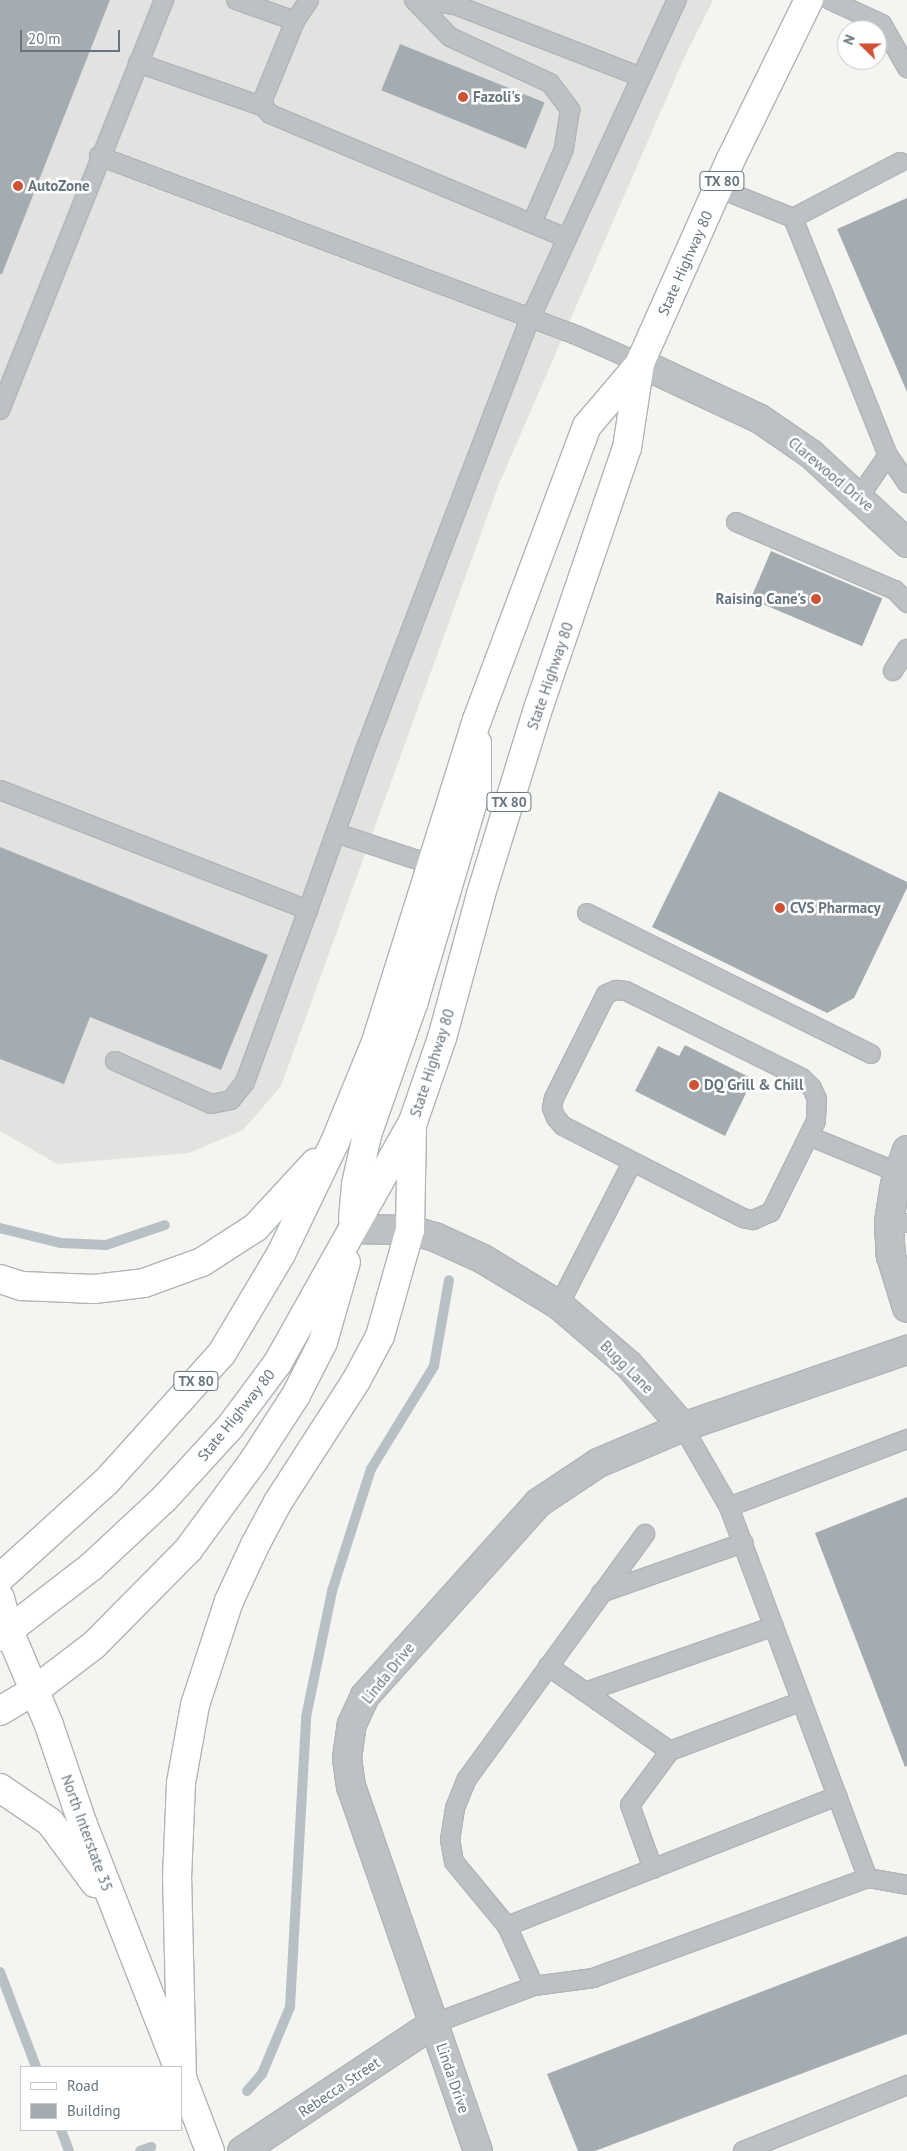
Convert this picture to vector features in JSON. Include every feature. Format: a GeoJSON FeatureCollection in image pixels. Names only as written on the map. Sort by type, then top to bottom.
{"type":"FeatureCollection","features":[{"type":"Feature","properties":{"kind":"main road","name":"State Highway 80"},"geometry":{"type":"LineString","coordinates":[[5,1634],[91,1567],[164,1499],[230,1427],[278,1364],[412,1122],[442,1038],[481,894],[539,706],[627,448],[640,363],[718,188],[809,0]]}},
{"type":"Feature","properties":{"kind":"main road","name":"State Highway 80"},"geometry":{"type":"LineString","coordinates":[[0,1578],[106,1482],[222,1352],[280,1254],[335,1142],[376,1042],[476,720],[588,426],[640,363]]}},
{"type":"Feature","properties":{"kind":"main road"},"geometry":{"type":"LineString","coordinates":[[0,1711],[35,1690],[94,1645],[136,1606],[188,1550],[254,1460],[296,1395],[323,1342],[341,1287],[352,1229],[356,1184],[367,1135],[413,1004],[477,788],[476,720]]}},
{"type":"Feature","properties":{"kind":"main road"},"geometry":{"type":"LineString","coordinates":[[181,2066],[177,1879],[181,1783],[195,1705],[230,1601],[255,1545],[278,1502],[356,1381],[380,1336],[410,1230],[412,1122]]}},
{"type":"Feature","properties":{"kind":"main road"},"geometry":{"type":"LineString","coordinates":[[0,1279],[22,1286],[94,1289],[144,1283],[202,1262],[256,1227],[335,1142]]}},
{"type":"Feature","properties":{"kind":"main road","name":"North Interstate 35"},"geometry":{"type":"LineString","coordinates":[[0,1598],[5,1634],[35,1690],[116,1910],[178,2066]]}},
{"type":"Feature","properties":{"kind":"main road"},"geometry":{"type":"LineString","coordinates":[[0,1788],[50,1822],[116,1910]]}},
{"type":"Feature","properties":{"kind":"main road","name":"North Interstate 35"},"geometry":{"type":"LineString","coordinates":[[182,2077],[210,2151]]}},
{"type":"Feature","properties":{"kind":"street","name":"Clarewood Drive"},"geometry":{"type":"LineString","coordinates":[[640,363],[760,419],[811,454],[907,542]]}},
{"type":"Feature","properties":{"kind":"street"},"geometry":{"type":"LineString","coordinates":[[903,1161],[898,1223],[891,1256],[907,1308]]}},
{"type":"Feature","properties":{"kind":"street","name":"Bugg Lane"},"geometry":{"type":"LineString","coordinates":[[352,1229],[410,1230],[458,1246],[558,1304],[628,1364],[683,1426]]}},
{"type":"Feature","properties":{"kind":"street"},"geometry":{"type":"LineString","coordinates":[[683,1426],[907,1350]]}},
{"type":"Feature","properties":{"kind":"street","name":"Linda Drive"},"geometry":{"type":"LineString","coordinates":[[478,2151],[351,1786],[347,1758],[352,1724],[365,1696],[538,1502],[598,1463],[683,1426]]}},
{"type":"Feature","properties":{"kind":"street","name":"Rebecca Street"},"geometry":{"type":"LineString","coordinates":[[242,2151],[435,2023]]}},
{"type":"Feature","properties":{"kind":"lane"},"geometry":{"type":"LineString","coordinates":[[0,410],[164,0]]}},
{"type":"Feature","properties":{"kind":"lane"},"geometry":{"type":"LineString","coordinates":[[236,0],[295,21]]}},
{"type":"Feature","properties":{"kind":"lane"},"geometry":{"type":"LineString","coordinates":[[264,107],[264,97],[295,21],[309,0]]}},
{"type":"Feature","properties":{"kind":"lane"},"geometry":{"type":"LineString","coordinates":[[414,0],[450,37],[550,83],[570,110],[564,148],[532,223]]}},
{"type":"Feature","properties":{"kind":"lane"},"geometry":{"type":"LineString","coordinates":[[422,0],[458,6],[641,77]]}},
{"type":"Feature","properties":{"kind":"lane"},"geometry":{"type":"LineString","coordinates":[[115,1061],[211,1104],[231,1100],[245,1082],[336,833],[530,319],[677,0]]}},
{"type":"Feature","properties":{"kind":"lane"},"geometry":{"type":"LineString","coordinates":[[830,0],[882,24],[907,68]]}},
{"type":"Feature","properties":{"kind":"lane"},"geometry":{"type":"LineString","coordinates":[[138,63],[264,107],[280,119],[567,238]]}},
{"type":"Feature","properties":{"kind":"lane"},"geometry":{"type":"LineString","coordinates":[[100,156],[530,319],[640,363]]}},
{"type":"Feature","properties":{"kind":"lane"},"geometry":{"type":"LineString","coordinates":[[793,218],[900,162]]}},
{"type":"Feature","properties":{"kind":"lane"},"geometry":{"type":"LineString","coordinates":[[718,188],[793,218],[888,455],[907,483]]}},
{"type":"Feature","properties":{"kind":"lane"},"geometry":{"type":"LineString","coordinates":[[859,497],[888,455]]}},
{"type":"Feature","properties":{"kind":"lane"},"geometry":{"type":"LineString","coordinates":[[736,522],[895,590],[907,603]]}},
{"type":"Feature","properties":{"kind":"lane"},"geometry":{"type":"LineString","coordinates":[[893,671],[907,649]]}},
{"type":"Feature","properties":{"kind":"lane"},"geometry":{"type":"LineString","coordinates":[[0,790],[308,910]]}},
{"type":"Feature","properties":{"kind":"lane"},"geometry":{"type":"LineString","coordinates":[[336,833],[430,864]]}},
{"type":"Feature","properties":{"kind":"lane"},"geometry":{"type":"LineString","coordinates":[[587,913],[871,1054]]}},
{"type":"Feature","properties":{"kind":"lane"},"geometry":{"type":"LineString","coordinates":[[626,991],[802,1078],[812,1088],[818,1109],[809,1136],[771,1212],[752,1220],[632,1163],[562,1126],[552,1108],[606,994],[626,991]]}},
{"type":"Feature","properties":{"kind":"lane"},"geometry":{"type":"LineString","coordinates":[[809,1136],[903,1161]]}},
{"type":"Feature","properties":{"kind":"lane"},"geometry":{"type":"LineString","coordinates":[[558,1304],[632,1163]]}},
{"type":"Feature","properties":{"kind":"lane"},"geometry":{"type":"LineString","coordinates":[[683,1426],[729,1507],[868,1878]]}},
{"type":"Feature","properties":{"kind":"lane"},"geometry":{"type":"LineString","coordinates":[[729,1507],[907,1439]]}},
{"type":"Feature","properties":{"kind":"lane"},"geometry":{"type":"LineString","coordinates":[[534,1986],[507,1926],[454,1862],[450,1840],[455,1808],[468,1779],[645,1534]]}},
{"type":"Feature","properties":{"kind":"lane"},"geometry":{"type":"LineString","coordinates":[[601,1593],[743,1543]]}},
{"type":"Feature","properties":{"kind":"lane"},"geometry":{"type":"LineString","coordinates":[[585,1692],[774,1626]]}},
{"type":"Feature","properties":{"kind":"lane"},"geometry":{"type":"LineString","coordinates":[[548,1666],[670,1750]]}},
{"type":"Feature","properties":{"kind":"lane"},"geometry":{"type":"LineString","coordinates":[[653,1869],[630,1805],[670,1750],[802,1701]]}},
{"type":"Feature","properties":{"kind":"lane"},"geometry":{"type":"LineString","coordinates":[[507,1926],[837,1796]]}},
{"type":"Feature","properties":{"kind":"lane"},"geometry":{"type":"LineString","coordinates":[[435,2023],[534,1986],[593,1978],[868,1878],[907,1885]]}},
{"type":"Feature","properties":{"kind":"lane"},"geometry":{"type":"LineString","coordinates":[[744,2151],[907,2085]]}},
{"type":"Feature","properties":{"kind":"shaded area"},"geometry":{"type":"Polygon","coordinates":[[[0,0],[713,0],[684,58],[499,484],[281,1086],[243,1130],[189,1153],[57,1164],[0,1131],[0,0]]]}},
{"type":"Feature","properties":{"kind":"building"},"geometry":{"type":"Polygon","coordinates":[[[0,0],[110,0],[2,274],[0,274],[0,0]]]}},
{"type":"Feature","properties":{"kind":"building","name":"Fazoli's"},"geometry":{"type":"Polygon","coordinates":[[[400,44],[545,102],[526,149],[381,90],[400,44]]]}},
{"type":"Feature","properties":{"kind":"building"},"geometry":{"type":"Polygon","coordinates":[[[907,198],[907,392],[837,229],[907,198]]]}},
{"type":"Feature","properties":{"kind":"building","name":"Raising Cane's"},"geometry":{"type":"Polygon","coordinates":[[[771,551],[882,598],[862,646],[751,599],[771,551]]]}},
{"type":"Feature","properties":{"kind":"building","name":"CVS Pharmacy"},"geometry":{"type":"Polygon","coordinates":[[[719,791],[907,882],[907,888],[854,998],[827,1013],[652,927],[719,791]]]}},
{"type":"Feature","properties":{"kind":"building"},"geometry":{"type":"Polygon","coordinates":[[[0,847],[268,955],[221,1070],[90,1017],[64,1084],[0,1059],[0,847]]]}},
{"type":"Feature","properties":{"kind":"building","name":"DQ Grill & Chill"},"geometry":{"type":"Polygon","coordinates":[[[685,1045],[753,1079],[725,1136],[635,1091],[658,1046],[679,1056],[685,1045]]]}},
{"type":"Feature","properties":{"kind":"building"},"geometry":{"type":"Polygon","coordinates":[[[907,1497],[907,1766],[905,1767],[815,1533],[907,1497]]]}},
{"type":"Feature","properties":{"kind":"building"},"geometry":{"type":"Polygon","coordinates":[[[907,1936],[907,2034],[595,2151],[578,2151],[547,2074],[907,1936]]]}},
{"type":"Feature","properties":{"kind":"waterway"},"geometry":{"type":"LineString","coordinates":[[0,1228],[61,1243],[106,1245],[165,1225]]}},
{"type":"Feature","properties":{"kind":"waterway"},"geometry":{"type":"LineString","coordinates":[[247,2091],[262,2074],[290,2007],[306,1717],[332,1591],[371,1469],[434,1366],[449,1280]]}},
{"type":"Feature","properties":{"kind":"waterway"},"geometry":{"type":"LineString","coordinates":[[0,1972],[36,2066]]}},
{"type":"Feature","properties":{"kind":"waterway"},"geometry":{"type":"LineString","coordinates":[[61,2131],[69,2151]]}},
{"type":"Feature","properties":{"kind":"waterway"},"geometry":{"type":"LineString","coordinates":[[140,2151],[151,2147]]}},
{"type":"Feature","properties":{"kind":"place","name":"Fazoli's"},"geometry":{"type":"Point","coordinates":[463,97]}},
{"type":"Feature","properties":{"kind":"place","name":"AutoZone"},"geometry":{"type":"Point","coordinates":[18,186]}},
{"type":"Feature","properties":{"kind":"place","name":"Raising Cane's"},"geometry":{"type":"Point","coordinates":[816,599]}},
{"type":"Feature","properties":{"kind":"place","name":"CVS Pharmacy"},"geometry":{"type":"Point","coordinates":[780,908]}},
{"type":"Feature","properties":{"kind":"place","name":"DQ Grill & Chill"},"geometry":{"type":"Point","coordinates":[694,1085]}}]}
